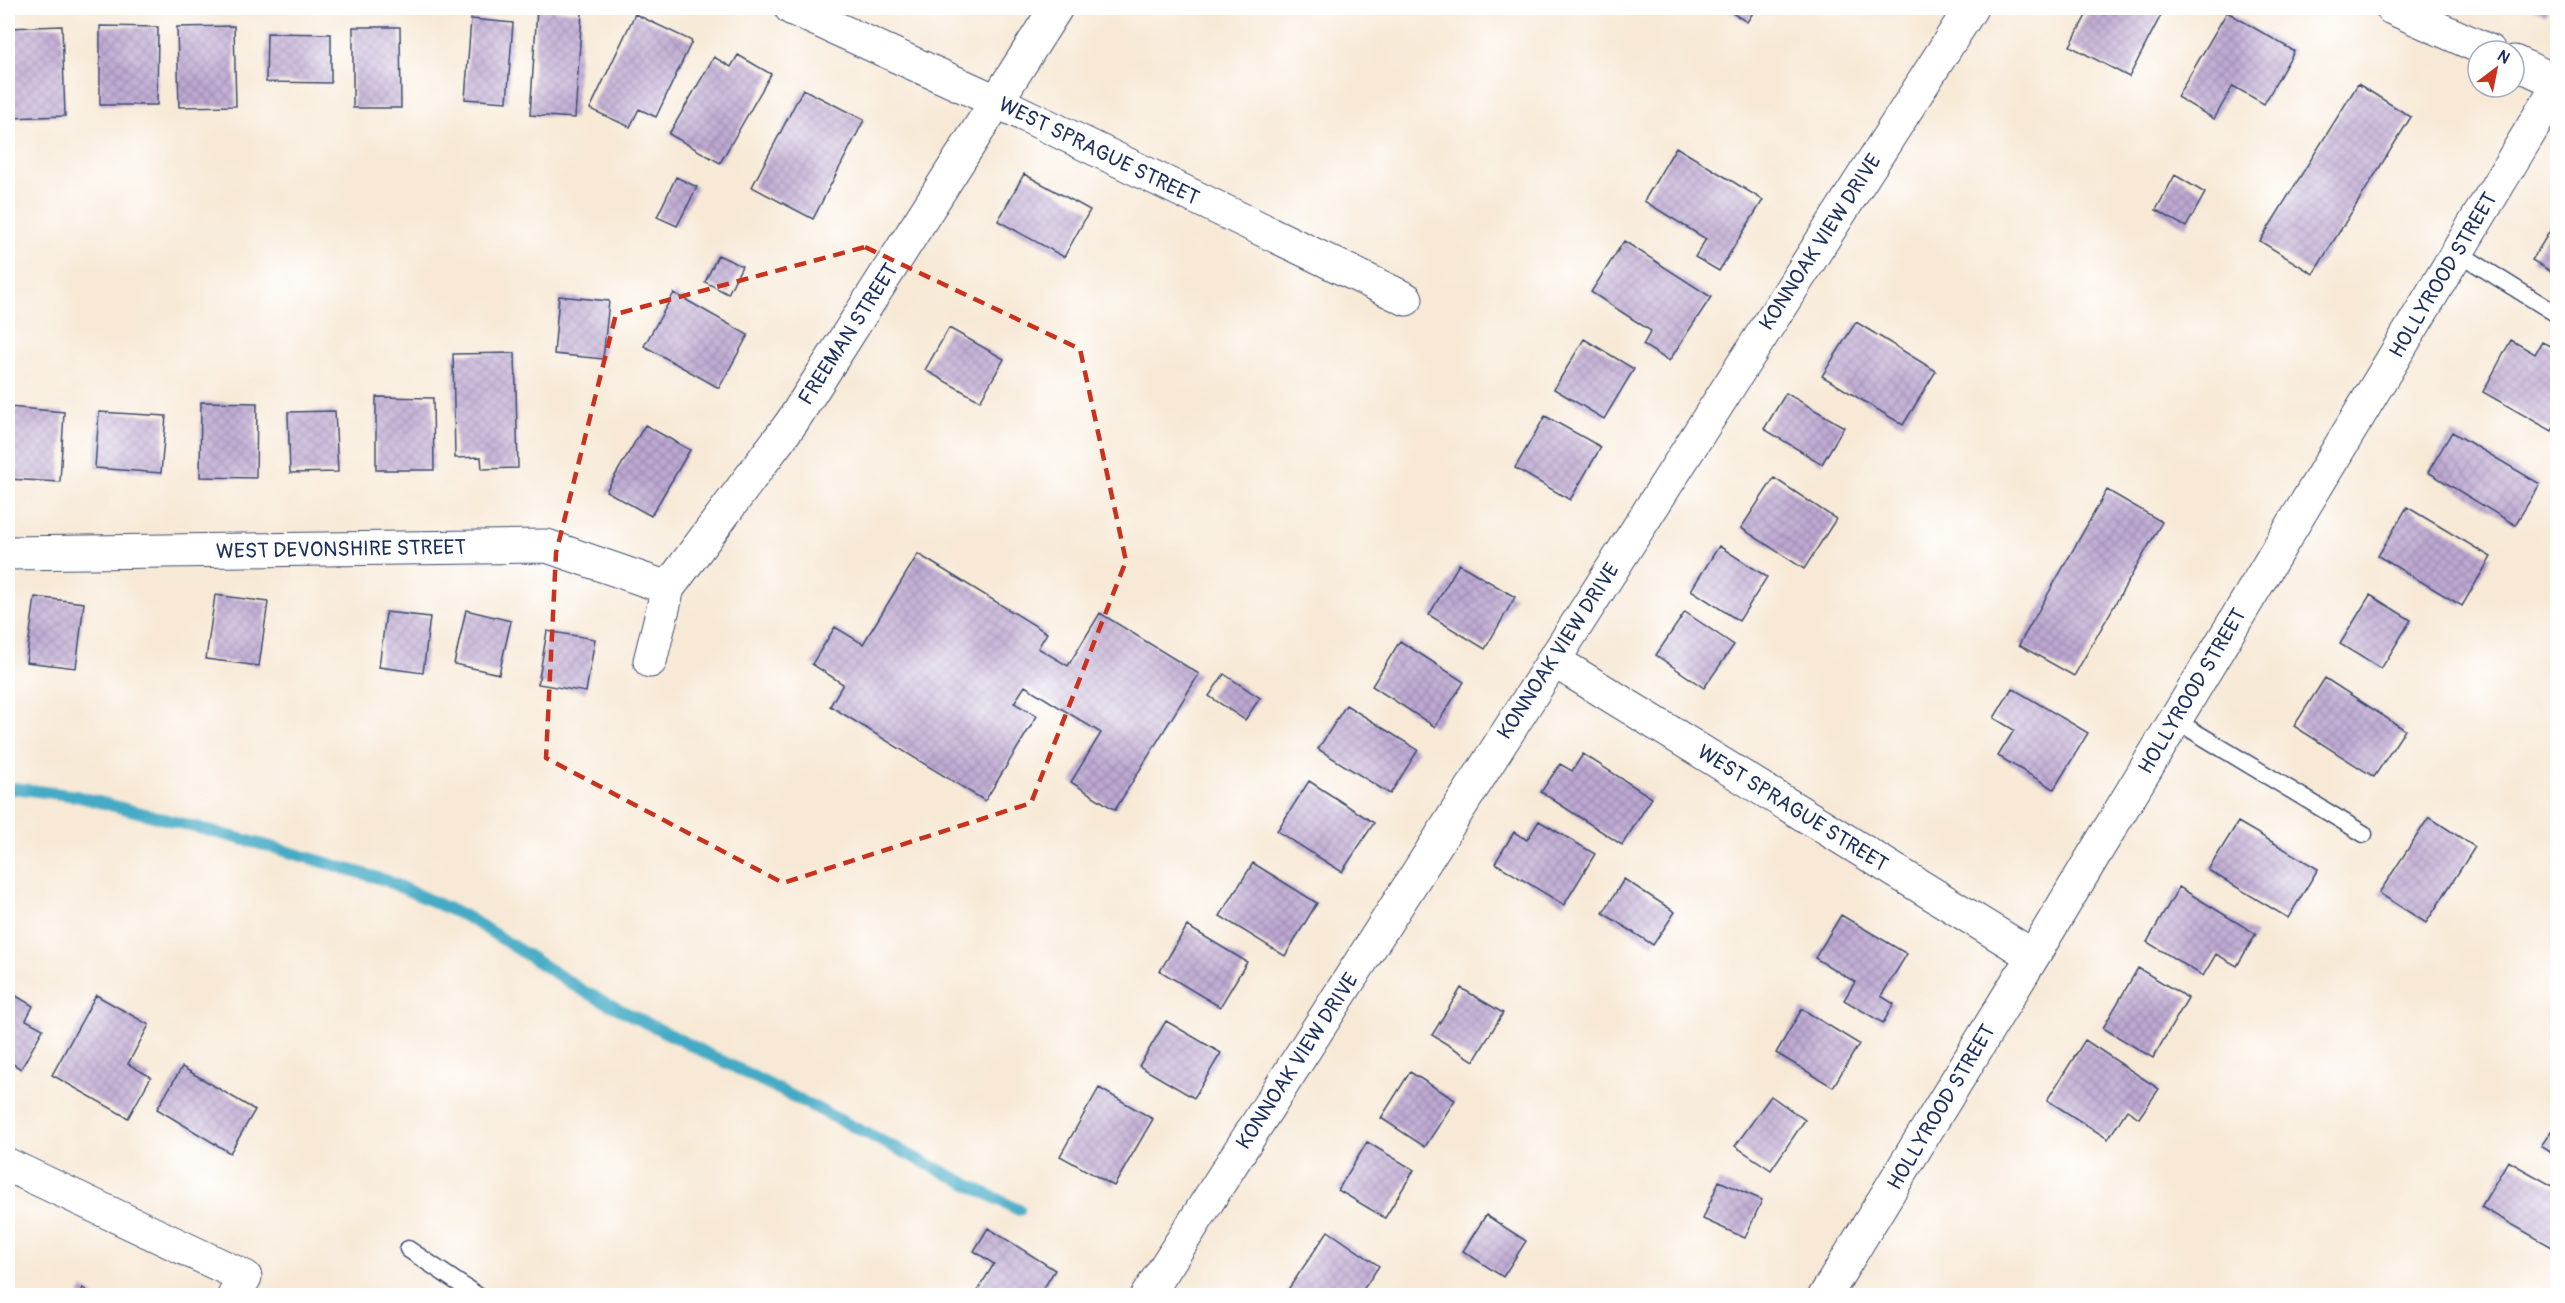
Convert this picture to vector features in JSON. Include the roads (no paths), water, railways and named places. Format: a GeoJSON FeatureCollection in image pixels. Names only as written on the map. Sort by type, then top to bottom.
{"type":"FeatureCollection","features":[{"type":"Feature","properties":{"kind":"street","name":"WEST SPRAGUE STREET"},"geometry":{"type":"LineString","coordinates":[[791,8],[998,102],[1406,298]]}},
{"type":"Feature","properties":{"kind":"street","name":"FREEMAN STREET"},"geometry":{"type":"LineString","coordinates":[[650,661],[668,588],[792,422],[1056,8]]}},
{"type":"Feature","properties":{"kind":"street","name":"KONNOAK VIEW DRIVE"},"geometry":{"type":"LineString","coordinates":[[1147,1296],[1971,8]]}},
{"type":"Feature","properties":{"kind":"street"},"geometry":{"type":"LineString","coordinates":[[2392,8],[2466,41]]}},
{"type":"Feature","properties":{"kind":"street"},"geometry":{"type":"LineString","coordinates":[[2526,68],[2558,84]]}},
{"type":"Feature","properties":{"kind":"street","name":"HOLLYROOD STREET"},"geometry":{"type":"LineString","coordinates":[[1825,1296],[2033,956],[2558,84]]}},
{"type":"Feature","properties":{"kind":"street","name":"WEST DEVONSHIRE STREET"},"geometry":{"type":"LineString","coordinates":[[8,553],[547,546],[668,588]]}},
{"type":"Feature","properties":{"kind":"street","name":"WEST SPRAGUE STREET"},"geometry":{"type":"LineString","coordinates":[[1553,660],[2033,956]]}},
{"type":"Feature","properties":{"kind":"street"},"geometry":{"type":"LineString","coordinates":[[8,1165],[239,1286]]}},
{"type":"Feature","properties":{"kind":"lane"},"geometry":{"type":"LineString","coordinates":[[2457,252],[2558,315]]}},
{"type":"Feature","properties":{"kind":"lane"},"geometry":{"type":"LineString","coordinates":[[2175,720],[2364,834]]}},
{"type":"Feature","properties":{"kind":"lane"},"geometry":{"type":"LineString","coordinates":[[408,1249],[478,1296]]}},
{"type":"Feature","properties":{"kind":"waterway"},"geometry":{"type":"LineString","coordinates":[[8,792],[14,788],[76,796],[268,846],[385,880],[469,918],[585,992],[1019,1210]]}}]}
